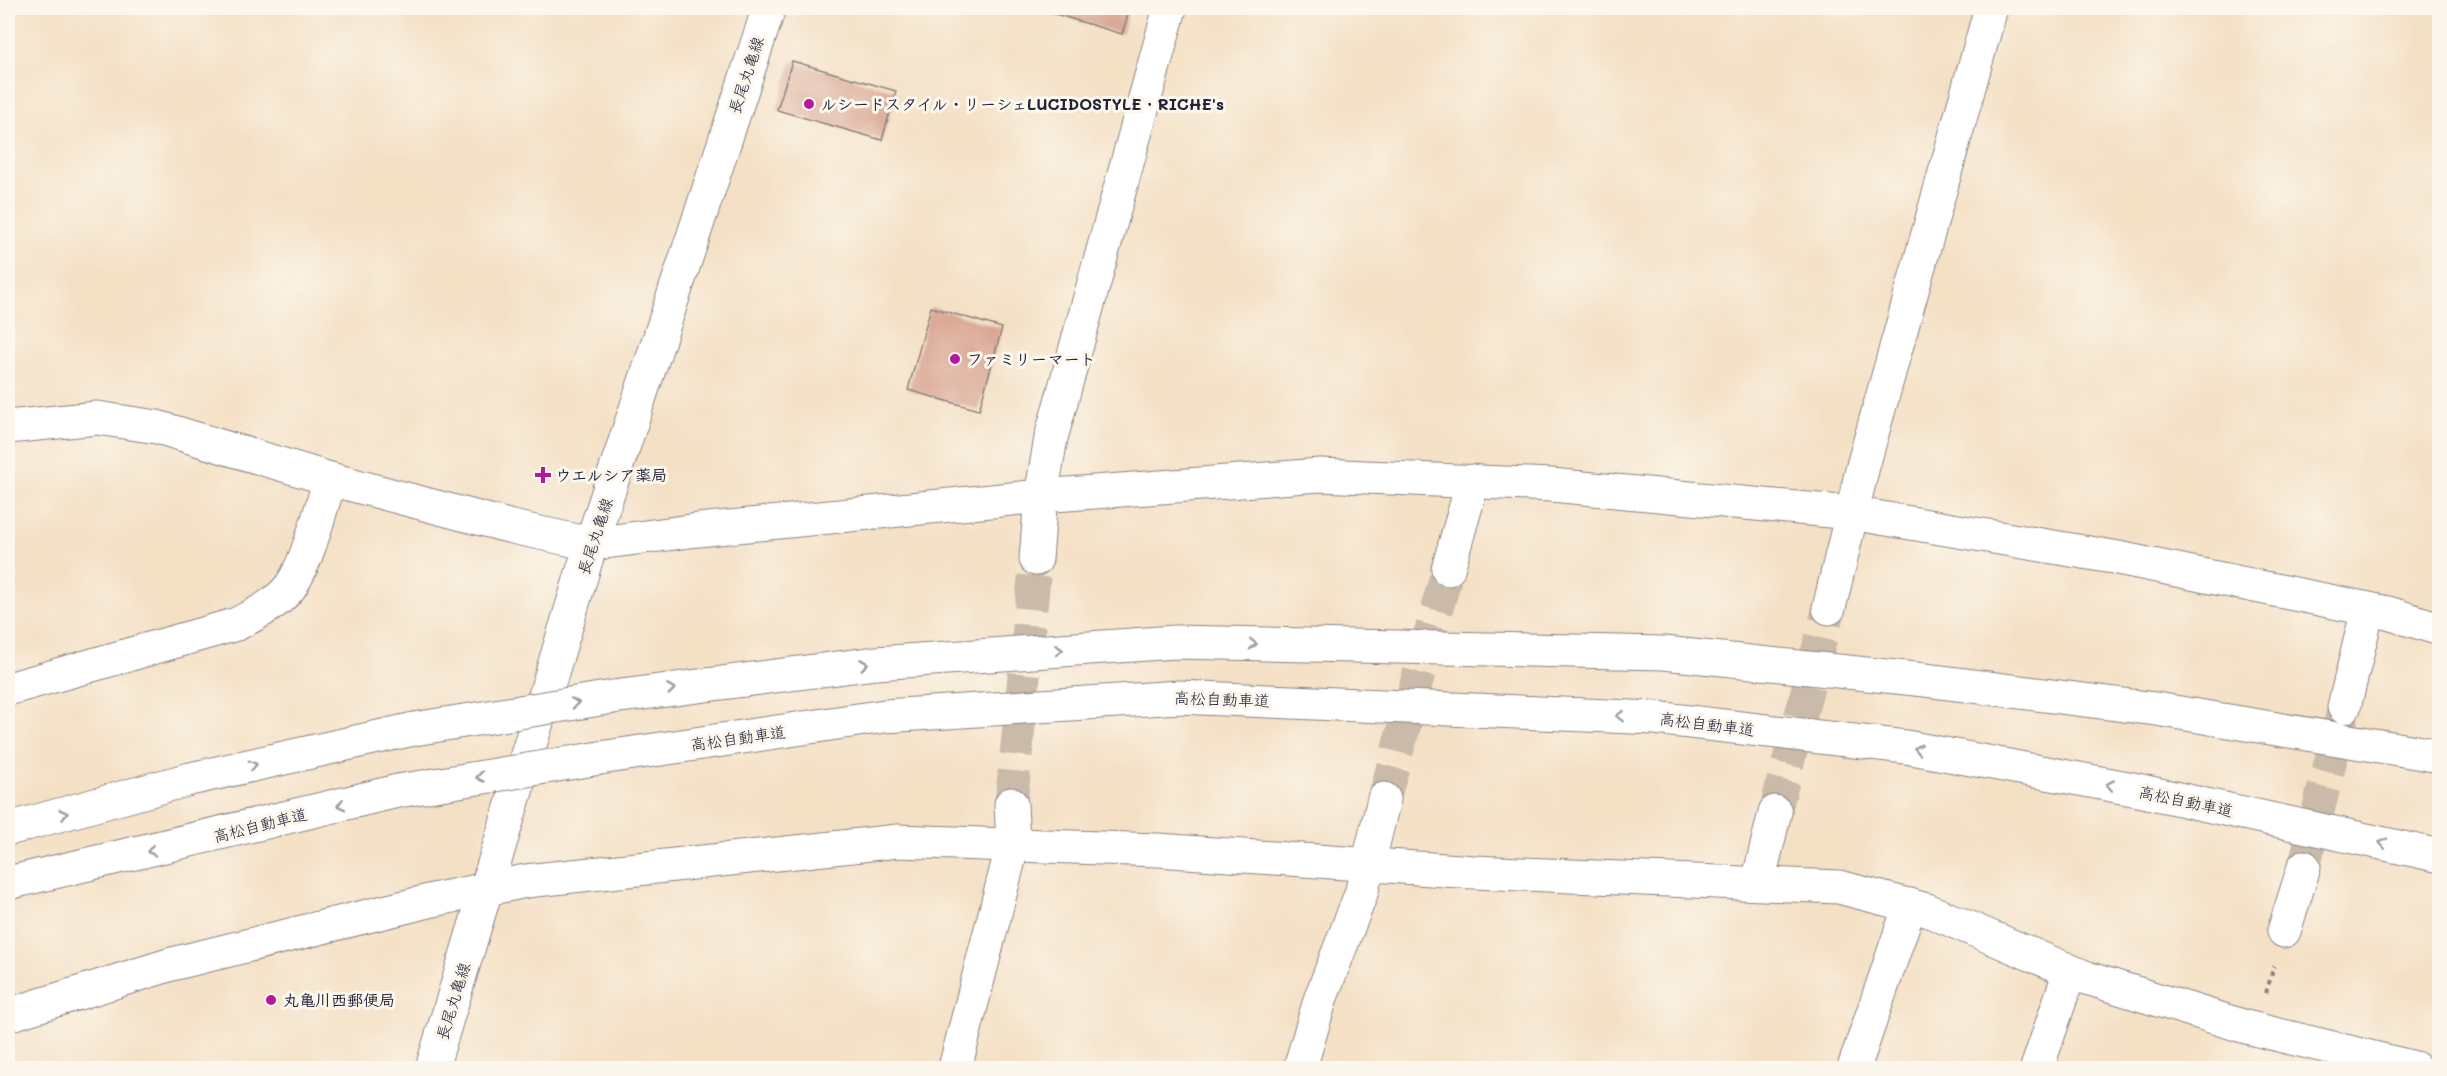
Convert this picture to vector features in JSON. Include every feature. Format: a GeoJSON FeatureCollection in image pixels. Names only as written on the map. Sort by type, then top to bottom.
{"type":"FeatureCollection","features":[{"type":"Feature","properties":{"kind":"main road","name":"長尾丸亀線"},"geometry":{"type":"LineString","coordinates":[[432,1068],[591,544],[769,8]]}},
{"type":"Feature","properties":{"kind":"main road"},"geometry":{"type":"LineString","coordinates":[[1036,559],[1041,496],[1051,438],[1170,8]]}},
{"type":"Feature","properties":{"kind":"main road"},"geometry":{"type":"LineString","coordinates":[[1829,608],[1851,513],[1991,8]]}},
{"type":"Feature","properties":{"kind":"main road"},"geometry":{"type":"LineString","coordinates":[[9,430],[97,418],[157,427],[330,479],[512,527],[591,544],[698,530],[1041,496],[1320,475],[1551,485],[1851,513],[2113,557],[2368,609],[2439,629]]}},
{"type":"Feature","properties":{"kind":"main road"},"geometry":{"type":"LineString","coordinates":[[8,689],[237,624],[265,610],[290,587],[307,552],[330,479]]}},
{"type":"Feature","properties":{"kind":"main road"},"geometry":{"type":"LineString","coordinates":[[1448,569],[1473,482]]}},
{"type":"Feature","properties":{"kind":"main road"},"geometry":{"type":"LineString","coordinates":[[2344,707],[2368,609]]}},
{"type":"Feature","properties":{"kind":"main road"},"geometry":{"type":"LineString","coordinates":[[8,829],[190,779],[414,729],[613,697],[876,663],[1175,642],[1664,653],[1925,680],[2156,709],[2439,756]]}},
{"type":"Feature","properties":{"kind":"main road","name":"高松自動車道"},"geometry":{"type":"LineString","coordinates":[[8,884],[398,791],[600,758],[885,716],[1179,697],[1655,718],[1906,747],[2144,792],[2439,856]]}},
{"type":"Feature","properties":{"kind":"main road"},"geometry":{"type":"LineString","coordinates":[[1300,1068],[1322,997],[1361,894],[1384,799]]}},
{"type":"Feature","properties":{"kind":"main road"},"geometry":{"type":"LineString","coordinates":[[955,1068],[1013,844],[1011,804]]}},
{"type":"Feature","properties":{"kind":"main road"},"geometry":{"type":"LineString","coordinates":[[1758,884],[1775,812]]}},
{"type":"Feature","properties":{"kind":"main road"},"geometry":{"type":"LineString","coordinates":[[8,1015],[172,964],[433,900],[486,891],[526,880],[898,841],[1158,850],[1486,872],[1839,887],[1927,910],[2070,971],[2255,1029],[2415,1068]]}},
{"type":"Feature","properties":{"kind":"main road"},"geometry":{"type":"LineString","coordinates":[[2284,931],[2304,867]]}},
{"type":"Feature","properties":{"kind":"main road"},"geometry":{"type":"LineString","coordinates":[[1854,1068],[1910,905]]}},
{"type":"Feature","properties":{"kind":"main road"},"geometry":{"type":"LineString","coordinates":[[2037,1068],[2070,971]]}},
{"type":"Feature","properties":{"kind":"path"},"geometry":{"type":"LineString","coordinates":[[2255,1029],[2284,931]]}},
{"type":"Feature","properties":{"kind":"building"},"geometry":{"type":"Polygon","coordinates":[[[1043,8],[1130,8],[1122,34],[1042,10],[1043,8]]]}},
{"type":"Feature","properties":{"kind":"building"},"geometry":{"type":"Polygon","coordinates":[[[792,61],[896,91],[882,140],[777,110],[792,61]]]}},
{"type":"Feature","properties":{"kind":"building","name":"ファミリーマート"},"geometry":{"type":"Polygon","coordinates":[[[931,307],[1002,328],[979,410],[908,390],[931,307]]]}},
{"type":"Feature","properties":{"kind":"tunnel"},"geometry":{"type":"LineString","coordinates":[[1011,804],[1036,559]]}},
{"type":"Feature","properties":{"kind":"tunnel"},"geometry":{"type":"LineString","coordinates":[[1384,799],[1448,569]]}},
{"type":"Feature","properties":{"kind":"tunnel"},"geometry":{"type":"LineString","coordinates":[[1775,812],[1829,608]]}},
{"type":"Feature","properties":{"kind":"tunnel"},"geometry":{"type":"LineString","coordinates":[[2304,867],[2343,711]]}},
{"type":"Feature","properties":{"kind":"place","name":"ルシードスタイル・リーシェLUCIDOSTYLE・RICHE's"},"geometry":{"type":"Point","coordinates":[809,104]}},
{"type":"Feature","properties":{"kind":"place","name":"ファミリーマート"},"geometry":{"type":"Point","coordinates":[955,359]}},
{"type":"Feature","properties":{"kind":"place","name":"ウエルシア薬局"},"geometry":{"type":"Point","coordinates":[543,475]}},
{"type":"Feature","properties":{"kind":"place","name":"丸亀川西郵便局"},"geometry":{"type":"Point","coordinates":[271,1000]}}]}
